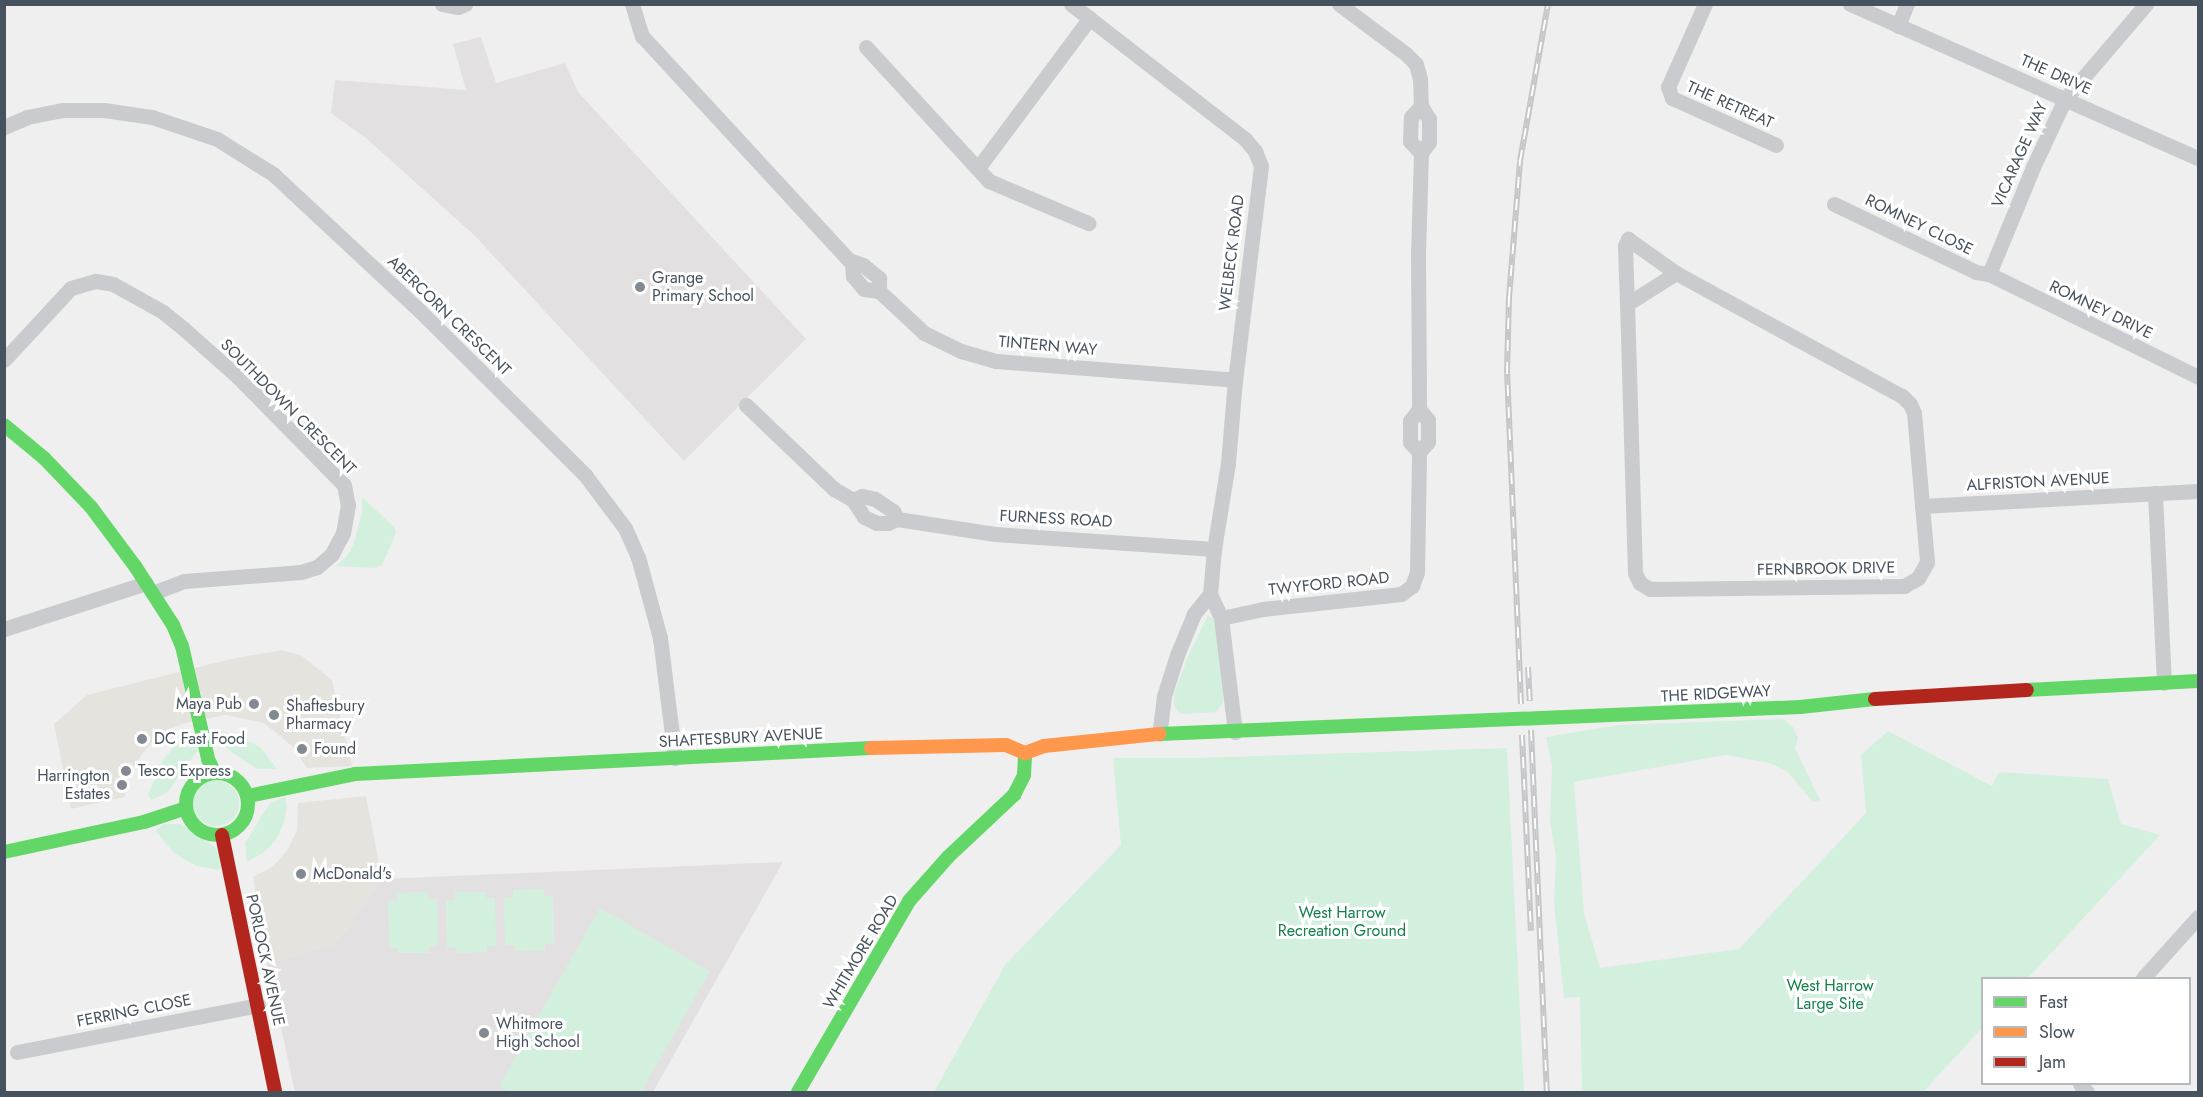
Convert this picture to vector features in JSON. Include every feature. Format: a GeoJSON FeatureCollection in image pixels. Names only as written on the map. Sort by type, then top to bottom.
{"type":"FeatureCollection","features":[{"type":"Feature","properties":{"kind":"street"},"geometry":{"type":"LineString","coordinates":[[442,4],[458,7],[465,4]]}},
{"type":"Feature","properties":{"kind":"street","name":"TINTERN WAY"},"geometry":{"type":"LineString","coordinates":[[632,4],[642,36],[852,263],[853,276],[864,289],[879,291],[924,333],[961,351],[996,361],[1235,381]]}},
{"type":"Feature","properties":{"kind":"street","name":"WELBECK ROAD"},"geometry":{"type":"LineString","coordinates":[[1071,4],[1245,139],[1255,151],[1261,166],[1235,381],[1228,463],[1214,549],[1210,594],[1221,618],[1235,732]]}},
{"type":"Feature","properties":{"kind":"street","name":"TWYFORD ROAD"},"geometry":{"type":"LineString","coordinates":[[1221,618],[1263,609],[1401,594],[1412,586],[1417,572],[1419,452],[1410,442],[1410,421],[1419,409],[1418,254],[1421,153],[1410,141],[1412,117],[1421,106],[1420,79],[1416,64],[1406,54],[1339,4]]}},
{"type":"Feature","properties":{"kind":"street","name":"THE RETREAT"},"geometry":{"type":"LineString","coordinates":[[1706,4],[1668,87],[1672,99],[1776,145]]}},
{"type":"Feature","properties":{"kind":"street","name":"THE DRIVE"},"geometry":{"type":"LineString","coordinates":[[1850,4],[2199,158]]}},
{"type":"Feature","properties":{"kind":"street"},"geometry":{"type":"LineString","coordinates":[[1898,26],[1907,4]]}},
{"type":"Feature","properties":{"kind":"street","name":"VICARAGE WAY"},"geometry":{"type":"LineString","coordinates":[[1989,274],[2033,167],[2065,99],[2146,4]]}},
{"type":"Feature","properties":{"kind":"street"},"geometry":{"type":"LineString","coordinates":[[978,168],[1090,18]]}},
{"type":"Feature","properties":{"kind":"street"},"geometry":{"type":"LineString","coordinates":[[866,47],[989,181],[1089,223]]}},
{"type":"Feature","properties":{"kind":"street","name":"ABERCORN CRESCENT"},"geometry":{"type":"LineString","coordinates":[[4,127],[27,117],[63,110],[104,110],[152,117],[217,139],[273,174],[420,310],[585,475],[625,528],[638,557],[660,638],[675,758]]}},
{"type":"Feature","properties":{"kind":"street","name":"ROMNEY CLOSE"},"geometry":{"type":"LineString","coordinates":[[1834,204],[1976,272],[1989,274]]}},
{"type":"Feature","properties":{"kind":"street","name":"FERNBROOK DRIVE"},"geometry":{"type":"LineString","coordinates":[[1628,239],[1676,273],[1902,396],[1914,413],[1927,562],[1918,578],[1904,586],[1650,589],[1640,583],[1635,573],[1625,246],[1628,239]]}},
{"type":"Feature","properties":{"kind":"street"},"geometry":{"type":"LineString","coordinates":[[1628,304],[1676,273]]}},
{"type":"Feature","properties":{"kind":"street","name":"ROMNEY DRIVE"},"geometry":{"type":"LineString","coordinates":[[1989,274],[2199,377]]}},
{"type":"Feature","properties":{"kind":"street","name":"SOUTHDOWN CRESCENT"},"geometry":{"type":"LineString","coordinates":[[4,360],[71,288],[96,281],[113,284],[163,312],[238,377],[344,485],[348,505],[344,533],[332,554],[317,567],[301,572],[184,581],[150,588],[4,629]]}},
{"type":"Feature","properties":{"kind":"street","name":"FURNESS ROAD"},"geometry":{"type":"LineString","coordinates":[[746,405],[834,489],[853,500],[864,517],[877,523],[888,524],[897,519],[995,534],[1214,549]]}},
{"type":"Feature","properties":{"kind":"street"},"geometry":{"type":"LineString","coordinates":[[4,425],[44,458],[91,507],[150,588],[182,646],[208,759],[214,772]]}},
{"type":"Feature","properties":{"kind":"street","name":"ALFRISTON AVENUE"},"geometry":{"type":"LineString","coordinates":[[1922,506],[2199,491]]}},
{"type":"Feature","properties":{"kind":"street"},"geometry":{"type":"LineString","coordinates":[[2156,493],[2164,683]]}},
{"type":"Feature","properties":{"kind":"street"},"geometry":{"type":"LineString","coordinates":[[1159,734],[1164,696],[1177,655],[1194,614],[1210,594]]}},
{"type":"Feature","properties":{"kind":"street","name":"THE RIDGEWAY"},"geometry":{"type":"LineString","coordinates":[[1235,732],[1800,707],[1884,698],[2199,681]]}},
{"type":"Feature","properties":{"kind":"street"},"geometry":{"type":"LineString","coordinates":[[1025,753],[1044,746],[1159,734],[1235,732]]}},
{"type":"Feature","properties":{"kind":"street","name":"SHAFTESBURY AVENUE"},"geometry":{"type":"LineString","coordinates":[[248,796],[354,774],[959,746],[1006,745],[1025,753]]}},
{"type":"Feature","properties":{"kind":"street","name":"WHITMORE ROAD"},"geometry":{"type":"LineString","coordinates":[[798,1092],[877,951],[909,901],[948,856],[1014,795],[1024,775],[1025,753]]}},
{"type":"Feature","properties":{"kind":"street"},"geometry":{"type":"LineString","coordinates":[[214,772],[226,773],[236,778],[248,796],[249,810],[244,822],[233,831],[222,835],[207,834],[200,830],[190,819],[186,808],[190,788],[198,779],[214,772]]}},
{"type":"Feature","properties":{"kind":"street"},"geometry":{"type":"LineString","coordinates":[[4,852],[144,822],[186,808]]}},
{"type":"Feature","properties":{"kind":"street","name":"PORLOCK AVENUE"},"geometry":{"type":"LineString","coordinates":[[222,835],[275,1092]]}},
{"type":"Feature","properties":{"kind":"street"},"geometry":{"type":"LineString","coordinates":[[2144,977],[2199,917]]}},
{"type":"Feature","properties":{"kind":"street","name":"FERRING CLOSE"},"geometry":{"type":"LineString","coordinates":[[17,1052],[258,1005]]}},
{"type":"Feature","properties":{"kind":"shaded area","name":"Grange Primary School"},"geometry":{"type":"Polygon","coordinates":[[[481,37],[496,83],[565,63],[578,92],[806,339],[684,461],[474,235],[367,139],[331,113],[335,80],[466,90],[453,44],[481,37]]]}},
{"type":"Feature","properties":{"kind":"shaded area"},"geometry":{"type":"Polygon","coordinates":[[[282,650],[302,656],[332,680],[352,766],[307,768],[292,746],[264,723],[225,715],[185,723],[163,732],[145,750],[128,774],[125,797],[71,809],[54,724],[87,695],[231,659],[282,650]]]}},
{"type":"Feature","properties":{"kind":"shaded area"},"geometry":{"type":"Polygon","coordinates":[[[366,796],[382,879],[349,927],[332,945],[267,964],[253,877],[272,867],[287,851],[297,830],[298,803],[366,796]]]}},
{"type":"Feature","properties":{"kind":"shaded area","name":"Whitmore High School"},"geometry":{"type":"Polygon","coordinates":[[[783,862],[653,1092],[295,1092],[267,964],[332,945],[349,927],[382,879],[783,862]]]}},
{"type":"Feature","properties":{"kind":"green space"},"geometry":{"type":"Polygon","coordinates":[[[362,497],[393,526],[396,531],[394,538],[382,565],[376,568],[336,566],[347,556],[354,543],[362,511],[362,497]]]}},
{"type":"Feature","properties":{"kind":"green space"},"geometry":{"type":"Polygon","coordinates":[[[1208,615],[1214,620],[1222,662],[1223,703],[1216,712],[1184,714],[1178,712],[1174,705],[1174,694],[1188,656],[1208,615]]]}},
{"type":"Feature","properties":{"kind":"green space","name":"West Harrow Large Site"},"geometry":{"type":"Polygon","coordinates":[[[1783,719],[1793,727],[1798,738],[1795,748],[1820,800],[1813,802],[1787,771],[1769,763],[1726,755],[1574,782],[1584,913],[1600,968],[1739,949],[1866,813],[1861,755],[1888,731],[1992,786],[1999,772],[2108,779],[2121,824],[2160,835],[2029,977],[1981,977],[1981,1029],[1923,1092],[1582,1092],[1580,997],[1564,998],[1554,903],[1556,859],[1550,820],[1552,765],[1546,737],[1619,725],[1783,719]]]}},
{"type":"Feature","properties":{"kind":"green space"},"geometry":{"type":"Polygon","coordinates":[[[219,732],[238,735],[261,748],[277,769],[257,769],[230,751],[223,744],[219,732]]]}},
{"type":"Feature","properties":{"kind":"green space"},"geometry":{"type":"Polygon","coordinates":[[[192,735],[198,749],[195,754],[167,793],[151,800],[148,794],[163,760],[173,748],[192,735]]]}},
{"type":"Feature","properties":{"kind":"green space","name":"West Harrow Recreation Ground"},"geometry":{"type":"Polygon","coordinates":[[[1507,748],[1524,1092],[934,1092],[1005,965],[1121,845],[1113,758],[1195,758],[1507,748]]]}},
{"type":"Feature","properties":{"kind":"green space"},"geometry":{"type":"Polygon","coordinates":[[[216,780],[232,787],[239,803],[232,819],[216,826],[200,819],[193,803],[200,787],[216,780]]]}},
{"type":"Feature","properties":{"kind":"green space"},"geometry":{"type":"Polygon","coordinates":[[[285,797],[287,807],[284,823],[276,840],[266,851],[247,862],[245,843],[270,803],[285,797]]]}},
{"type":"Feature","properties":{"kind":"green space"},"geometry":{"type":"Polygon","coordinates":[[[164,824],[181,824],[211,844],[219,851],[221,867],[218,870],[196,866],[174,853],[157,833],[156,830],[164,824]]]}},
{"type":"Feature","properties":{"kind":"green space"},"geometry":{"type":"Polygon","coordinates":[[[543,889],[544,896],[553,896],[554,943],[545,944],[545,950],[514,951],[514,945],[505,945],[504,898],[513,898],[513,890],[543,889]]]}},
{"type":"Feature","properties":{"kind":"green space"},"geometry":{"type":"Polygon","coordinates":[[[428,892],[428,899],[437,899],[438,946],[429,946],[429,953],[398,953],[398,948],[389,948],[388,901],[397,900],[397,893],[428,892]]]}},
{"type":"Feature","properties":{"kind":"green space"},"geometry":{"type":"Polygon","coordinates":[[[455,892],[485,892],[486,898],[495,898],[496,946],[487,946],[487,952],[456,953],[456,947],[447,948],[446,900],[455,900],[455,892]]]}},
{"type":"Feature","properties":{"kind":"green space"},"geometry":{"type":"Polygon","coordinates":[[[600,908],[710,971],[641,1092],[510,1092],[499,1086],[600,908]]]}},
{"type":"Feature","properties":{"kind":"railway"},"geometry":{"type":"LineString","coordinates":[[1521,704],[1507,373],[1509,298],[1520,161],[1548,4]]}},
{"type":"Feature","properties":{"kind":"railway"},"geometry":{"type":"LineString","coordinates":[[1528,667],[1530,701]]}},
{"type":"Feature","properties":{"kind":"railway"},"geometry":{"type":"LineString","coordinates":[[1531,730],[1547,1092]]}},
{"type":"Feature","properties":{"kind":"railway"},"geometry":{"type":"LineString","coordinates":[[1522,735],[1531,931]]}},
{"type":"Feature","properties":{"kind":"traffic: fast"},"geometry":{"type":"LineString","coordinates":[[4,425],[44,458],[91,507],[135,566],[173,625],[182,646],[208,759],[214,772]]}},
{"type":"Feature","properties":{"kind":"traffic: fast"},"geometry":{"type":"LineString","coordinates":[[2027,690],[2198,681]]}},
{"type":"Feature","properties":{"kind":"traffic: fast"},"geometry":{"type":"LineString","coordinates":[[1159,734],[1800,707],[1875,699]]}},
{"type":"Feature","properties":{"kind":"traffic: fast"},"geometry":{"type":"LineString","coordinates":[[248,796],[355,774],[871,748]]}},
{"type":"Feature","properties":{"kind":"traffic: fast"},"geometry":{"type":"LineString","coordinates":[[798,1092],[909,901],[948,857],[1014,795],[1024,775],[1025,753]]}},
{"type":"Feature","properties":{"kind":"traffic: fast"},"geometry":{"type":"LineString","coordinates":[[211,773],[223,773],[239,782],[246,792],[248,804],[246,816],[239,826],[223,835],[211,835],[200,830],[191,821],[186,810],[186,798],[191,787],[200,778],[211,773]]}},
{"type":"Feature","properties":{"kind":"traffic: fast"},"geometry":{"type":"LineString","coordinates":[[4,852],[144,822],[186,808]]}},
{"type":"Feature","properties":{"kind":"traffic: slow"},"geometry":{"type":"LineString","coordinates":[[871,748],[1006,745],[1025,753],[1044,746],[1159,734]]}},
{"type":"Feature","properties":{"kind":"traffic: jam"},"geometry":{"type":"LineString","coordinates":[[1875,699],[2027,690]]}},
{"type":"Feature","properties":{"kind":"traffic: jam"},"geometry":{"type":"LineString","coordinates":[[222,835],[275,1092]]}},
{"type":"Feature","properties":{"kind":"place","name":"Grange Primary School"},"geometry":{"type":"Point","coordinates":[640,287]}},
{"type":"Feature","properties":{"kind":"place","name":"Maya Pub"},"geometry":{"type":"Point","coordinates":[254,704]}},
{"type":"Feature","properties":{"kind":"place","name":"Shaftesbury Pharmacy"},"geometry":{"type":"Point","coordinates":[274,715]}},
{"type":"Feature","properties":{"kind":"place","name":"DC Fast Food"},"geometry":{"type":"Point","coordinates":[142,739]}},
{"type":"Feature","properties":{"kind":"place","name":"Found"},"geometry":{"type":"Point","coordinates":[302,749]}},
{"type":"Feature","properties":{"kind":"place","name":"Tesco Express"},"geometry":{"type":"Point","coordinates":[126,771]}},
{"type":"Feature","properties":{"kind":"place","name":"Harrington Estates"},"geometry":{"type":"Point","coordinates":[122,785]}},
{"type":"Feature","properties":{"kind":"place","name":"McDonald's"},"geometry":{"type":"Point","coordinates":[301,874]}},
{"type":"Feature","properties":{"kind":"place","name":"Whitmore High School"},"geometry":{"type":"Point","coordinates":[484,1033]}}]}
